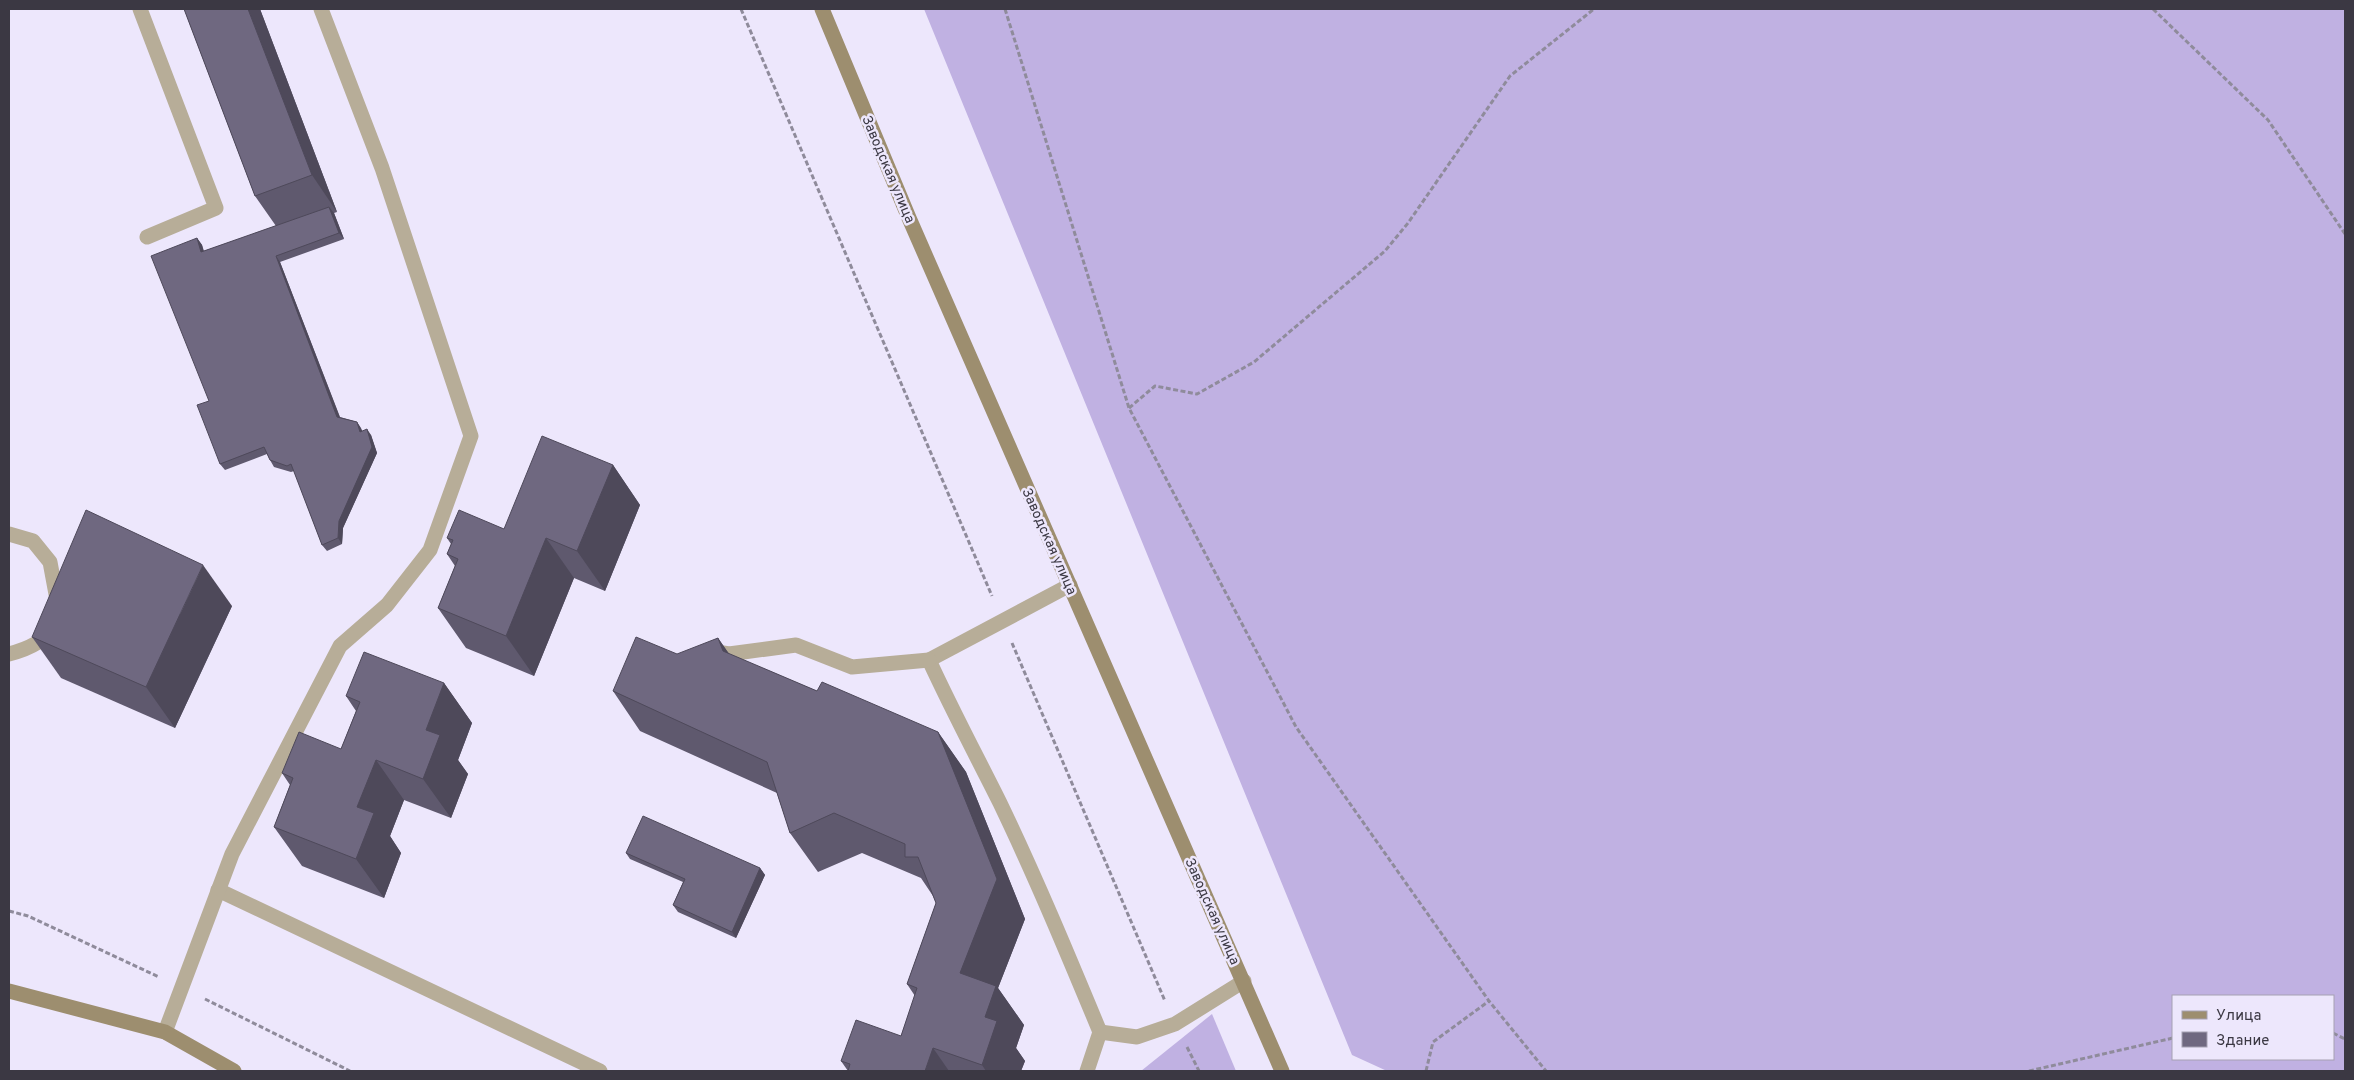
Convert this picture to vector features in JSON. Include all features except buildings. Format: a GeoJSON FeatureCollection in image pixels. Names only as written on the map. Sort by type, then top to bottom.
{"type":"FeatureCollection","features":[{"type":"Feature","properties":{"kind":"street","name":"Заводская улица"},"geometry":{"type":"LineString","coordinates":[[822,9],[909,218],[1282,1071]]}},
{"type":"Feature","properties":{"kind":"street"},"geometry":{"type":"LineString","coordinates":[[9,991],[165,1032],[234,1071]]}},
{"type":"Feature","properties":{"kind":"lane"},"geometry":{"type":"LineString","coordinates":[[140,9],[216,208],[147,237]]}},
{"type":"Feature","properties":{"kind":"lane"},"geometry":{"type":"LineString","coordinates":[[165,1032],[232,854],[340,646],[387,605],[430,550],[471,436],[382,168],[321,9]]}},
{"type":"Feature","properties":{"kind":"lane"},"geometry":{"type":"LineString","coordinates":[[9,534],[33,541],[50,562],[59,610],[47,637],[21,651],[9,654]]}},
{"type":"Feature","properties":{"kind":"lane"},"geometry":{"type":"LineString","coordinates":[[710,650],[729,654],[796,645],[852,667],[929,660],[1070,585]]}},
{"type":"Feature","properties":{"kind":"lane"},"geometry":{"type":"LineString","coordinates":[[929,660],[957,722],[1000,802],[1056,926],[1100,1032],[1087,1071]]}},
{"type":"Feature","properties":{"kind":"lane"},"geometry":{"type":"LineString","coordinates":[[218,890],[600,1071]]}},
{"type":"Feature","properties":{"kind":"lane"},"geometry":{"type":"LineString","coordinates":[[1100,1032],[1137,1037],[1175,1024],[1244,981]]}},
{"type":"Feature","properties":{"kind":"path"},"geometry":{"type":"LineString","coordinates":[[741,9],[1175,1024],[1199,1071]]}},
{"type":"Feature","properties":{"kind":"path"},"geometry":{"type":"LineString","coordinates":[[1004,9],[1129,408],[1296,728],[1489,1000],[1546,1071]]}},
{"type":"Feature","properties":{"kind":"path"},"geometry":{"type":"LineString","coordinates":[[1129,408],[1155,386],[1197,394],[1254,362],[1385,251],[1414,216],[1510,76],[1594,9]]}},
{"type":"Feature","properties":{"kind":"path"},"geometry":{"type":"LineString","coordinates":[[2153,9],[2268,120],[2345,234]]}},
{"type":"Feature","properties":{"kind":"path"},"geometry":{"type":"LineString","coordinates":[[1426,1071],[1433,1042],[1489,1000]]}},
{"type":"Feature","properties":{"kind":"path"},"geometry":{"type":"LineString","coordinates":[[2029,1071],[2172,1038]]}},
{"type":"Feature","properties":{"kind":"shaded area"},"geometry":{"type":"Polygon","coordinates":[[[924,9],[2345,9],[2345,1071],[1387,1071],[1352,1055],[924,9]]]}},
{"type":"Feature","properties":{"kind":"shaded area"},"geometry":{"type":"Polygon","coordinates":[[[1212,1014],[1236,1071],[1141,1071],[1212,1014]]]}}]}
